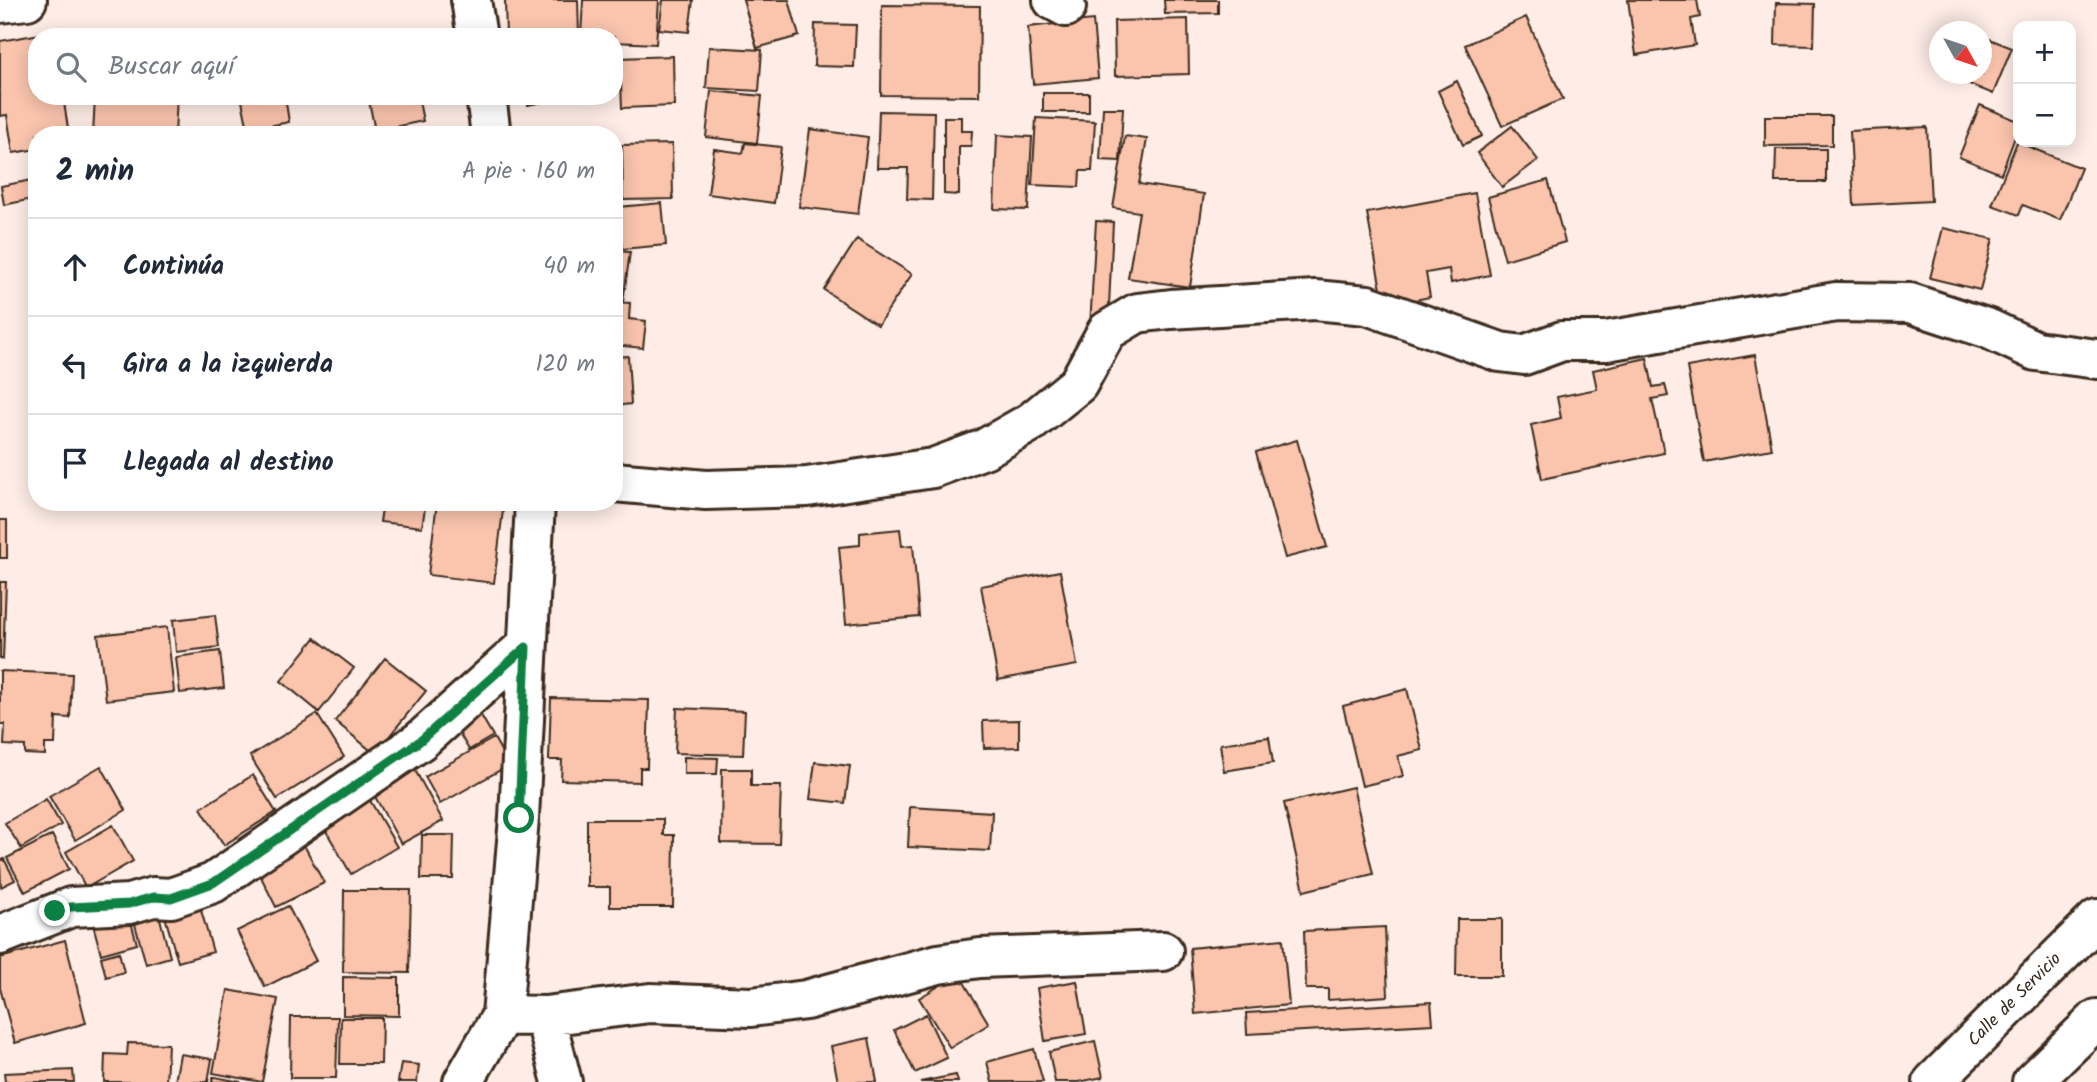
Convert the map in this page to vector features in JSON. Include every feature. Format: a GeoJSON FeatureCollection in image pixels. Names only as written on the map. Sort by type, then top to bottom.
{"type":"FeatureCollection","features":[{"type":"Feature","properties":{"kind":"street"},"geometry":{"type":"LineString","coordinates":[[0,3],[27,0]]}},
{"type":"Feature","properties":{"kind":"street"},"geometry":{"type":"LineString","coordinates":[[471,0],[476,28]]}},
{"type":"Feature","properties":{"kind":"street"},"geometry":{"type":"LineString","coordinates":[[487,105],[490,126]]}},
{"type":"Feature","properties":{"kind":"street"},"geometry":{"type":"LineString","coordinates":[[623,483],[706,490],[807,487],[933,468],[984,449],[1031,422],[1078,384],[1107,331],[1137,313],[1171,309],[1315,300],[1367,305],[1500,352],[1524,355],[1562,341],[1606,341],[1836,302],[1910,303],[1989,329],[2036,351],[2097,359]]}},
{"type":"Feature","properties":{"kind":"street"},"geometry":{"type":"LineString","coordinates":[[463,1082],[502,1015],[519,818],[534,511]]}},
{"type":"Feature","properties":{"kind":"street"},"geometry":{"type":"LineString","coordinates":[[0,935],[71,907],[129,904],[153,897],[171,898],[213,883],[420,741],[526,647]]}},
{"type":"Feature","properties":{"kind":"street","name":"Calle de Servicio"},"geometry":{"type":"LineString","coordinates":[[1933,1082],[2097,919]]}},
{"type":"Feature","properties":{"kind":"street"},"geometry":{"type":"LineString","coordinates":[[502,1015],[545,1016],[650,1003],[751,1007],[806,1000],[939,964],[980,958],[1163,951]]}},
{"type":"Feature","properties":{"kind":"street"},"geometry":{"type":"LineString","coordinates":[[545,1016],[562,1082]]}},
{"type":"Feature","properties":{"kind":"street"},"geometry":{"type":"LineString","coordinates":[[2032,1082],[2097,1019]]}},
{"type":"Feature","properties":{"kind":"building"},"geometry":{"type":"Polygon","coordinates":[[[505,0],[578,0],[579,28],[506,28],[505,0]]]}},
{"type":"Feature","properties":{"kind":"building"},"geometry":{"type":"Polygon","coordinates":[[[583,0],[659,0],[656,44],[623,42],[623,28],[581,28],[583,0]]]}},
{"type":"Feature","properties":{"kind":"building"},"geometry":{"type":"Polygon","coordinates":[[[663,0],[693,0],[689,32],[659,29],[663,0]]]}},
{"type":"Feature","properties":{"kind":"building"},"geometry":{"type":"Polygon","coordinates":[[[743,0],[789,0],[799,36],[757,48],[743,0]]]}},
{"type":"Feature","properties":{"kind":"building"},"geometry":{"type":"Polygon","coordinates":[[[1164,0],[1218,0],[1218,13],[1165,14],[1164,0]]]}},
{"type":"Feature","properties":{"kind":"building"},"geometry":{"type":"Polygon","coordinates":[[[1628,0],[1697,0],[1700,17],[1691,19],[1695,45],[1636,55],[1628,0]]]}},
{"type":"Feature","properties":{"kind":"building"},"geometry":{"type":"Polygon","coordinates":[[[1776,3],[1815,4],[1814,46],[1775,45],[1776,3]]]}},
{"type":"Feature","properties":{"kind":"building"},"geometry":{"type":"Polygon","coordinates":[[[882,5],[980,6],[979,96],[881,95],[882,5]]]}},
{"type":"Feature","properties":{"kind":"building"},"geometry":{"type":"Polygon","coordinates":[[[1526,17],[1563,99],[1502,126],[1465,45],[1526,17]]]}},
{"type":"Feature","properties":{"kind":"building"},"geometry":{"type":"Polygon","coordinates":[[[1188,19],[1189,74],[1115,76],[1114,21],[1188,19]]]}},
{"type":"Feature","properties":{"kind":"building"},"geometry":{"type":"Polygon","coordinates":[[[1093,20],[1098,78],[1033,84],[1028,27],[1093,20]]]}},
{"type":"Feature","properties":{"kind":"building"},"geometry":{"type":"Polygon","coordinates":[[[815,24],[856,25],[854,67],[814,66],[815,24]]]}},
{"type":"Feature","properties":{"kind":"building"},"geometry":{"type":"Polygon","coordinates":[[[28,36],[28,105],[64,105],[68,126],[28,126],[28,150],[13,153],[7,115],[0,116],[0,41],[28,36]]]}},
{"type":"Feature","properties":{"kind":"building"},"geometry":{"type":"Polygon","coordinates":[[[1992,40],[2012,48],[1993,94],[1969,84],[1992,84],[1992,40]]]}},
{"type":"Feature","properties":{"kind":"building"},"geometry":{"type":"Polygon","coordinates":[[[709,47],[762,50],[759,91],[706,88],[709,47]]]}},
{"type":"Feature","properties":{"kind":"building"},"geometry":{"type":"Polygon","coordinates":[[[673,56],[674,106],[622,108],[623,58],[673,56]]]}},
{"type":"Feature","properties":{"kind":"building"},"geometry":{"type":"Polygon","coordinates":[[[1457,81],[1482,136],[1463,145],[1438,91],[1457,81]]]}},
{"type":"Feature","properties":{"kind":"building"},"geometry":{"type":"Polygon","coordinates":[[[711,91],[762,96],[757,143],[706,137],[711,91]]]}},
{"type":"Feature","properties":{"kind":"building"},"geometry":{"type":"Polygon","coordinates":[[[1043,93],[1089,93],[1089,112],[1043,112],[1043,93]]]}},
{"type":"Feature","properties":{"kind":"building"},"geometry":{"type":"Polygon","coordinates":[[[95,105],[177,105],[175,126],[93,126],[95,105]]]}},
{"type":"Feature","properties":{"kind":"building"},"geometry":{"type":"Polygon","coordinates":[[[243,105],[286,105],[289,122],[247,126],[243,105]]]}},
{"type":"Feature","properties":{"kind":"building"},"geometry":{"type":"Polygon","coordinates":[[[370,105],[420,105],[423,121],[399,126],[374,126],[370,105]]]}},
{"type":"Feature","properties":{"kind":"building"},"geometry":{"type":"Polygon","coordinates":[[[1980,105],[2013,119],[2013,142],[2001,174],[1959,157],[1980,105]]]}},
{"type":"Feature","properties":{"kind":"building"},"geometry":{"type":"Polygon","coordinates":[[[1103,108],[1123,108],[1120,161],[1100,160],[1103,108]]]}},
{"type":"Feature","properties":{"kind":"building"},"geometry":{"type":"Polygon","coordinates":[[[879,111],[934,112],[932,200],[907,199],[908,168],[877,168],[879,111]]]}},
{"type":"Feature","properties":{"kind":"building"},"geometry":{"type":"Polygon","coordinates":[[[1765,116],[1832,116],[1832,145],[1765,146],[1765,116]]]}},
{"type":"Feature","properties":{"kind":"building"},"geometry":{"type":"Polygon","coordinates":[[[944,117],[961,117],[961,131],[972,131],[971,146],[959,146],[959,195],[944,194],[944,117]]]}},
{"type":"Feature","properties":{"kind":"building"},"geometry":{"type":"Polygon","coordinates":[[[1036,118],[1095,121],[1092,171],[1080,171],[1079,187],[1032,185],[1036,118]]]}},
{"type":"Feature","properties":{"kind":"building"},"geometry":{"type":"Polygon","coordinates":[[[1512,126],[1538,160],[1502,187],[1477,153],[1512,126]]]}},
{"type":"Feature","properties":{"kind":"building"},"geometry":{"type":"Polygon","coordinates":[[[1927,127],[1931,201],[1854,205],[1850,131],[1927,127]]]}},
{"type":"Feature","properties":{"kind":"building"},"geometry":{"type":"Polygon","coordinates":[[[810,129],[868,137],[858,214],[799,207],[810,129]]]}},
{"type":"Feature","properties":{"kind":"building"},"geometry":{"type":"Polygon","coordinates":[[[997,135],[1032,137],[1028,210],[994,209],[997,135]]]}},
{"type":"Feature","properties":{"kind":"building"},"geometry":{"type":"Polygon","coordinates":[[[1125,136],[1147,139],[1139,184],[1204,194],[1190,287],[1128,278],[1139,212],[1113,208],[1125,136]]]}},
{"type":"Feature","properties":{"kind":"building"},"geometry":{"type":"Polygon","coordinates":[[[745,143],[781,147],[774,203],[708,194],[714,149],[743,153],[745,143]]]}},
{"type":"Feature","properties":{"kind":"building"},"geometry":{"type":"Polygon","coordinates":[[[672,144],[673,199],[623,200],[623,145],[672,144]]]}},
{"type":"Feature","properties":{"kind":"building"},"geometry":{"type":"Polygon","coordinates":[[[2015,147],[2029,147],[2081,168],[2060,220],[2023,205],[2019,215],[1992,205],[2015,147]]]}},
{"type":"Feature","properties":{"kind":"building"},"geometry":{"type":"Polygon","coordinates":[[[1776,149],[1826,149],[1826,182],[1775,182],[1776,149]]]}},
{"type":"Feature","properties":{"kind":"building"},"geometry":{"type":"Polygon","coordinates":[[[1548,180],[1565,242],[1505,260],[1488,197],[1548,180]]]}},
{"type":"Feature","properties":{"kind":"building"},"geometry":{"type":"Polygon","coordinates":[[[28,181],[28,200],[4,205],[1,186],[28,181]]]}},
{"type":"Feature","properties":{"kind":"building"},"geometry":{"type":"Polygon","coordinates":[[[1475,193],[1490,275],[1451,283],[1449,269],[1426,273],[1430,297],[1384,306],[1367,213],[1475,193]]]}},
{"type":"Feature","properties":{"kind":"building"},"geometry":{"type":"Polygon","coordinates":[[[662,203],[666,245],[623,249],[623,207],[662,203]]]}},
{"type":"Feature","properties":{"kind":"building"},"geometry":{"type":"Polygon","coordinates":[[[1096,221],[1113,222],[1108,327],[1090,327],[1096,221]]]}},
{"type":"Feature","properties":{"kind":"building"},"geometry":{"type":"Polygon","coordinates":[[[1943,228],[1993,239],[1980,290],[1930,278],[1943,228]]]}},
{"type":"Feature","properties":{"kind":"building"},"geometry":{"type":"Polygon","coordinates":[[[857,239],[912,274],[878,325],[824,290],[857,239]]]}},
{"type":"Feature","properties":{"kind":"building"},"geometry":{"type":"Polygon","coordinates":[[[623,252],[630,252],[623,302],[623,252]]]}},
{"type":"Feature","properties":{"kind":"building"},"geometry":{"type":"Polygon","coordinates":[[[623,303],[630,303],[629,319],[646,321],[643,348],[623,346],[623,303]]]}},
{"type":"Feature","properties":{"kind":"building"},"geometry":{"type":"Polygon","coordinates":[[[1755,355],[1772,449],[1704,462],[1687,367],[1755,355]]]}},
{"type":"Feature","properties":{"kind":"building"},"geometry":{"type":"Polygon","coordinates":[[[623,356],[628,356],[631,404],[623,405],[623,356]]]}},
{"type":"Feature","properties":{"kind":"building"},"geometry":{"type":"Polygon","coordinates":[[[1647,358],[1653,387],[1665,385],[1668,396],[1652,399],[1664,453],[1542,479],[1531,425],[1561,418],[1557,397],[1597,389],[1593,370],[1647,358]]]}},
{"type":"Feature","properties":{"kind":"building"},"geometry":{"type":"Polygon","coordinates":[[[1297,440],[1327,547],[1285,558],[1256,452],[1297,440]]]}},
{"type":"Feature","properties":{"kind":"building"},"geometry":{"type":"Polygon","coordinates":[[[382,511],[425,511],[422,527],[380,522],[382,511]]]}},
{"type":"Feature","properties":{"kind":"building"},"geometry":{"type":"Polygon","coordinates":[[[436,511],[503,511],[494,583],[428,575],[436,511]]]}},
{"type":"Feature","properties":{"kind":"building"},"geometry":{"type":"Polygon","coordinates":[[[0,520],[7,520],[7,558],[0,558],[0,520]]]}},
{"type":"Feature","properties":{"kind":"building"},"geometry":{"type":"Polygon","coordinates":[[[900,529],[902,546],[913,545],[919,617],[846,624],[839,547],[860,545],[860,533],[900,529]]]}},
{"type":"Feature","properties":{"kind":"building"},"geometry":{"type":"Polygon","coordinates":[[[1060,571],[1077,665],[998,680],[981,586],[1060,571]]]}},
{"type":"Feature","properties":{"kind":"building"},"geometry":{"type":"Polygon","coordinates":[[[0,582],[6,582],[3,659],[0,658],[0,582]]]}},
{"type":"Feature","properties":{"kind":"building"},"geometry":{"type":"Polygon","coordinates":[[[215,615],[219,647],[176,652],[173,620],[215,615]]]}},
{"type":"Feature","properties":{"kind":"building"},"geometry":{"type":"Polygon","coordinates":[[[167,627],[174,692],[106,700],[98,635],[167,627]]]}},
{"type":"Feature","properties":{"kind":"building"},"geometry":{"type":"Polygon","coordinates":[[[315,638],[354,668],[319,712],[281,681],[315,638]]]}},
{"type":"Feature","properties":{"kind":"building"},"geometry":{"type":"Polygon","coordinates":[[[220,651],[224,688],[180,693],[176,657],[220,651]]]}},
{"type":"Feature","properties":{"kind":"building"},"geometry":{"type":"Polygon","coordinates":[[[385,658],[426,691],[375,754],[335,721],[385,658]]]}},
{"type":"Feature","properties":{"kind":"building"},"geometry":{"type":"Polygon","coordinates":[[[0,671],[72,674],[70,718],[56,717],[55,744],[45,744],[45,755],[25,754],[25,746],[4,745],[5,724],[0,724],[0,671]]]}},
{"type":"Feature","properties":{"kind":"building"},"geometry":{"type":"Polygon","coordinates":[[[1407,689],[1422,750],[1398,756],[1403,776],[1362,786],[1343,706],[1407,689]]]}},
{"type":"Feature","properties":{"kind":"building"},"geometry":{"type":"Polygon","coordinates":[[[551,698],[649,700],[647,768],[640,768],[640,782],[561,780],[562,760],[549,760],[551,698]]]}},
{"type":"Feature","properties":{"kind":"building"},"geometry":{"type":"Polygon","coordinates":[[[475,705],[493,736],[469,750],[451,719],[475,705]]]}},
{"type":"Feature","properties":{"kind":"building"},"geometry":{"type":"Polygon","coordinates":[[[677,708],[745,711],[743,755],[675,753],[677,708]]]}},
{"type":"Feature","properties":{"kind":"building"},"geometry":{"type":"Polygon","coordinates":[[[317,714],[344,757],[277,799],[250,756],[317,714]]]}},
{"type":"Feature","properties":{"kind":"building"},"geometry":{"type":"Polygon","coordinates":[[[1019,720],[1019,747],[984,748],[983,721],[1019,720]]]}},
{"type":"Feature","properties":{"kind":"building"},"geometry":{"type":"Polygon","coordinates":[[[1269,737],[1273,763],[1224,771],[1220,744],[1269,737]]]}},
{"type":"Feature","properties":{"kind":"building"},"geometry":{"type":"Polygon","coordinates":[[[494,738],[509,765],[440,804],[425,777],[494,738]]]}},
{"type":"Feature","properties":{"kind":"building"},"geometry":{"type":"Polygon","coordinates":[[[684,757],[718,758],[717,774],[684,774],[684,757]]]}},
{"type":"Feature","properties":{"kind":"building"},"geometry":{"type":"Polygon","coordinates":[[[815,762],[850,766],[845,803],[810,799],[815,762]]]}},
{"type":"Feature","properties":{"kind":"building"},"geometry":{"type":"Polygon","coordinates":[[[101,766],[126,810],[75,840],[49,796],[101,766]]]}},
{"type":"Feature","properties":{"kind":"building"},"geometry":{"type":"Polygon","coordinates":[[[722,769],[751,769],[751,786],[781,786],[779,844],[721,843],[722,769]]]}},
{"type":"Feature","properties":{"kind":"building"},"geometry":{"type":"Polygon","coordinates":[[[415,770],[443,821],[401,844],[373,793],[415,770]]]}},
{"type":"Feature","properties":{"kind":"building"},"geometry":{"type":"Polygon","coordinates":[[[253,775],[276,812],[224,845],[201,808],[253,775]]]}},
{"type":"Feature","properties":{"kind":"building"},"geometry":{"type":"Polygon","coordinates":[[[1353,787],[1373,874],[1304,891],[1284,803],[1353,787]]]}},
{"type":"Feature","properties":{"kind":"building"},"geometry":{"type":"Polygon","coordinates":[[[368,797],[397,847],[351,874],[322,824],[368,797]]]}},
{"type":"Feature","properties":{"kind":"building"},"geometry":{"type":"Polygon","coordinates":[[[46,799],[61,825],[21,848],[5,823],[46,799]]]}},
{"type":"Feature","properties":{"kind":"building"},"geometry":{"type":"Polygon","coordinates":[[[910,807],[992,812],[990,851],[908,847],[910,807]]]}},
{"type":"Feature","properties":{"kind":"building"},"geometry":{"type":"Polygon","coordinates":[[[587,819],[663,819],[663,835],[674,835],[673,907],[610,907],[610,887],[587,887],[587,819]]]}},
{"type":"Feature","properties":{"kind":"building"},"geometry":{"type":"Polygon","coordinates":[[[113,825],[133,861],[86,888],[66,852],[113,825]]]}},
{"type":"Feature","properties":{"kind":"building"},"geometry":{"type":"Polygon","coordinates":[[[52,835],[69,869],[25,892],[7,858],[52,835]]]}},
{"type":"Feature","properties":{"kind":"building"},"geometry":{"type":"Polygon","coordinates":[[[422,835],[454,835],[453,879],[421,879],[422,835]]]}},
{"type":"Feature","properties":{"kind":"building"},"geometry":{"type":"Polygon","coordinates":[[[304,845],[324,883],[276,907],[257,869],[304,845]]]}},
{"type":"Feature","properties":{"kind":"building"},"geometry":{"type":"Polygon","coordinates":[[[4,859],[15,880],[1,887],[0,861],[4,859]]]}},
{"type":"Feature","properties":{"kind":"building"},"geometry":{"type":"Polygon","coordinates":[[[344,890],[411,890],[409,973],[343,972],[344,890]]]}},
{"type":"Feature","properties":{"kind":"building"},"geometry":{"type":"Polygon","coordinates":[[[197,896],[213,952],[178,962],[162,906],[197,896]]]}},
{"type":"Feature","properties":{"kind":"building"},"geometry":{"type":"Polygon","coordinates":[[[156,903],[170,957],[146,964],[131,910],[156,903]]]}},
{"type":"Feature","properties":{"kind":"building"},"geometry":{"type":"Polygon","coordinates":[[[288,906],[316,961],[265,987],[237,931],[288,906]]]}},
{"type":"Feature","properties":{"kind":"building"},"geometry":{"type":"Polygon","coordinates":[[[127,907],[137,944],[101,954],[91,917],[127,907]]]}},
{"type":"Feature","properties":{"kind":"building"},"geometry":{"type":"Polygon","coordinates":[[[1457,919],[1502,919],[1502,976],[1456,976],[1457,919]]]}},
{"type":"Feature","properties":{"kind":"building"},"geometry":{"type":"Polygon","coordinates":[[[1385,927],[1388,996],[1328,1000],[1328,989],[1306,989],[1304,931],[1385,927]]]}},
{"type":"Feature","properties":{"kind":"building"},"geometry":{"type":"Polygon","coordinates":[[[1283,939],[1289,1005],[1195,1014],[1190,948],[1283,939]]]}},
{"type":"Feature","properties":{"kind":"building"},"geometry":{"type":"Polygon","coordinates":[[[65,940],[86,1023],[15,1043],[0,988],[0,958],[65,940]]]}},
{"type":"Feature","properties":{"kind":"building"},"geometry":{"type":"Polygon","coordinates":[[[119,952],[124,972],[106,977],[101,957],[119,952]]]}},
{"type":"Feature","properties":{"kind":"building"},"geometry":{"type":"Polygon","coordinates":[[[959,974],[989,1024],[950,1048],[919,998],[959,974]]]}},
{"type":"Feature","properties":{"kind":"building"},"geometry":{"type":"Polygon","coordinates":[[[343,977],[399,978],[399,1016],[343,1015],[343,977]]]}},
{"type":"Feature","properties":{"kind":"building"},"geometry":{"type":"Polygon","coordinates":[[[1077,981],[1086,1034],[1045,1041],[1037,988],[1077,981]]]}},
{"type":"Feature","properties":{"kind":"building"},"geometry":{"type":"Polygon","coordinates":[[[228,990],[278,999],[262,1082],[213,1073],[228,990]]]}},
{"type":"Feature","properties":{"kind":"building"},"geometry":{"type":"Polygon","coordinates":[[[1431,1002],[1433,1024],[1247,1034],[1246,1013],[1431,1002]]]}},
{"type":"Feature","properties":{"kind":"building"},"geometry":{"type":"Polygon","coordinates":[[[926,1014],[947,1058],[915,1073],[894,1030],[926,1014]]]}},
{"type":"Feature","properties":{"kind":"building"},"geometry":{"type":"Polygon","coordinates":[[[291,1017],[338,1017],[336,1078],[290,1078],[291,1017]]]}},
{"type":"Feature","properties":{"kind":"building"},"geometry":{"type":"Polygon","coordinates":[[[341,1018],[382,1018],[381,1064],[340,1064],[341,1018]]]}},
{"type":"Feature","properties":{"kind":"building"},"geometry":{"type":"Polygon","coordinates":[[[869,1038],[877,1082],[838,1082],[831,1046],[869,1038]]]}},
{"type":"Feature","properties":{"kind":"building"},"geometry":{"type":"Polygon","coordinates":[[[1095,1041],[1103,1077],[1079,1082],[1055,1082],[1049,1052],[1095,1041]]]}},
{"type":"Feature","properties":{"kind":"building"},"geometry":{"type":"Polygon","coordinates":[[[128,1043],[168,1044],[166,1082],[104,1082],[105,1054],[127,1055],[128,1043]]]}},
{"type":"Feature","properties":{"kind":"building"},"geometry":{"type":"Polygon","coordinates":[[[1034,1049],[1043,1082],[992,1082],[987,1062],[1034,1049]]]}},
{"type":"Feature","properties":{"kind":"building"},"geometry":{"type":"Polygon","coordinates":[[[180,1054],[212,1059],[208,1082],[175,1082],[180,1054]]]}},
{"type":"Feature","properties":{"kind":"building"},"geometry":{"type":"Polygon","coordinates":[[[401,1063],[419,1065],[417,1082],[398,1082],[401,1063]]]}},
{"type":"Feature","properties":{"kind":"building"},"geometry":{"type":"Polygon","coordinates":[[[73,1070],[74,1082],[5,1082],[4,1073],[73,1070]]]}},
{"type":"Feature","properties":{"kind":"building"},"geometry":{"type":"Polygon","coordinates":[[[956,1075],[958,1082],[920,1082],[956,1075]]]}},
{"type":"Feature","properties":{"kind":"building"},"geometry":{"type":"Polygon","coordinates":[[[215,1077],[241,1082],[212,1082],[215,1077]]]}},
{"type":"Feature","properties":{"kind":"route"},"geometry":{"type":"LineString","coordinates":[[55,911],[71,907],[129,904],[153,897],[171,898],[213,883],[420,741],[526,647],[519,818]]}}]}
